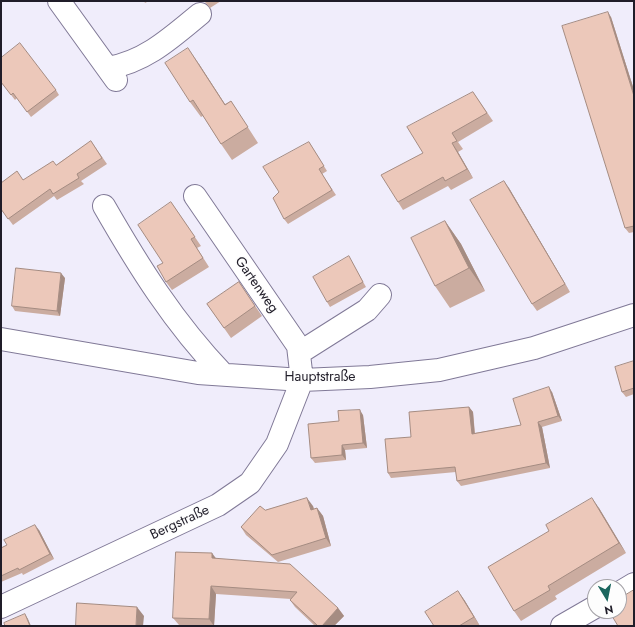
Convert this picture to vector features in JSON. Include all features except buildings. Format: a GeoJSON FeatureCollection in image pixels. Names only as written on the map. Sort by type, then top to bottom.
{"type":"FeatureCollection","features":[{"type":"Feature","properties":{"kind":"street"},"geometry":{"type":"LineString","coordinates":[[59,1],[112,74],[125,65],[157,49],[200,14]]}},
{"type":"Feature","properties":{"kind":"street","name":"Gartenweg"},"geometry":{"type":"LineString","coordinates":[[195,196],[298,346],[302,380]]}},
{"type":"Feature","properties":{"kind":"street"},"geometry":{"type":"LineString","coordinates":[[104,206],[139,268],[167,308],[207,358],[223,374]]}},
{"type":"Feature","properties":{"kind":"street"},"geometry":{"type":"LineString","coordinates":[[299,354],[367,310],[380,295]]}},
{"type":"Feature","properties":{"kind":"street","name":"Hauptstraße"},"geometry":{"type":"LineString","coordinates":[[2,338],[198,373],[302,380],[370,377],[439,370],[534,348],[634,315]]}},
{"type":"Feature","properties":{"kind":"street","name":"Bergstraße"},"geometry":{"type":"LineString","coordinates":[[1,607],[218,505],[250,483],[277,444],[302,380]]}},
{"type":"Feature","properties":{"kind":"street"},"geometry":{"type":"LineString","coordinates":[[562,626],[587,612]]}}]}
